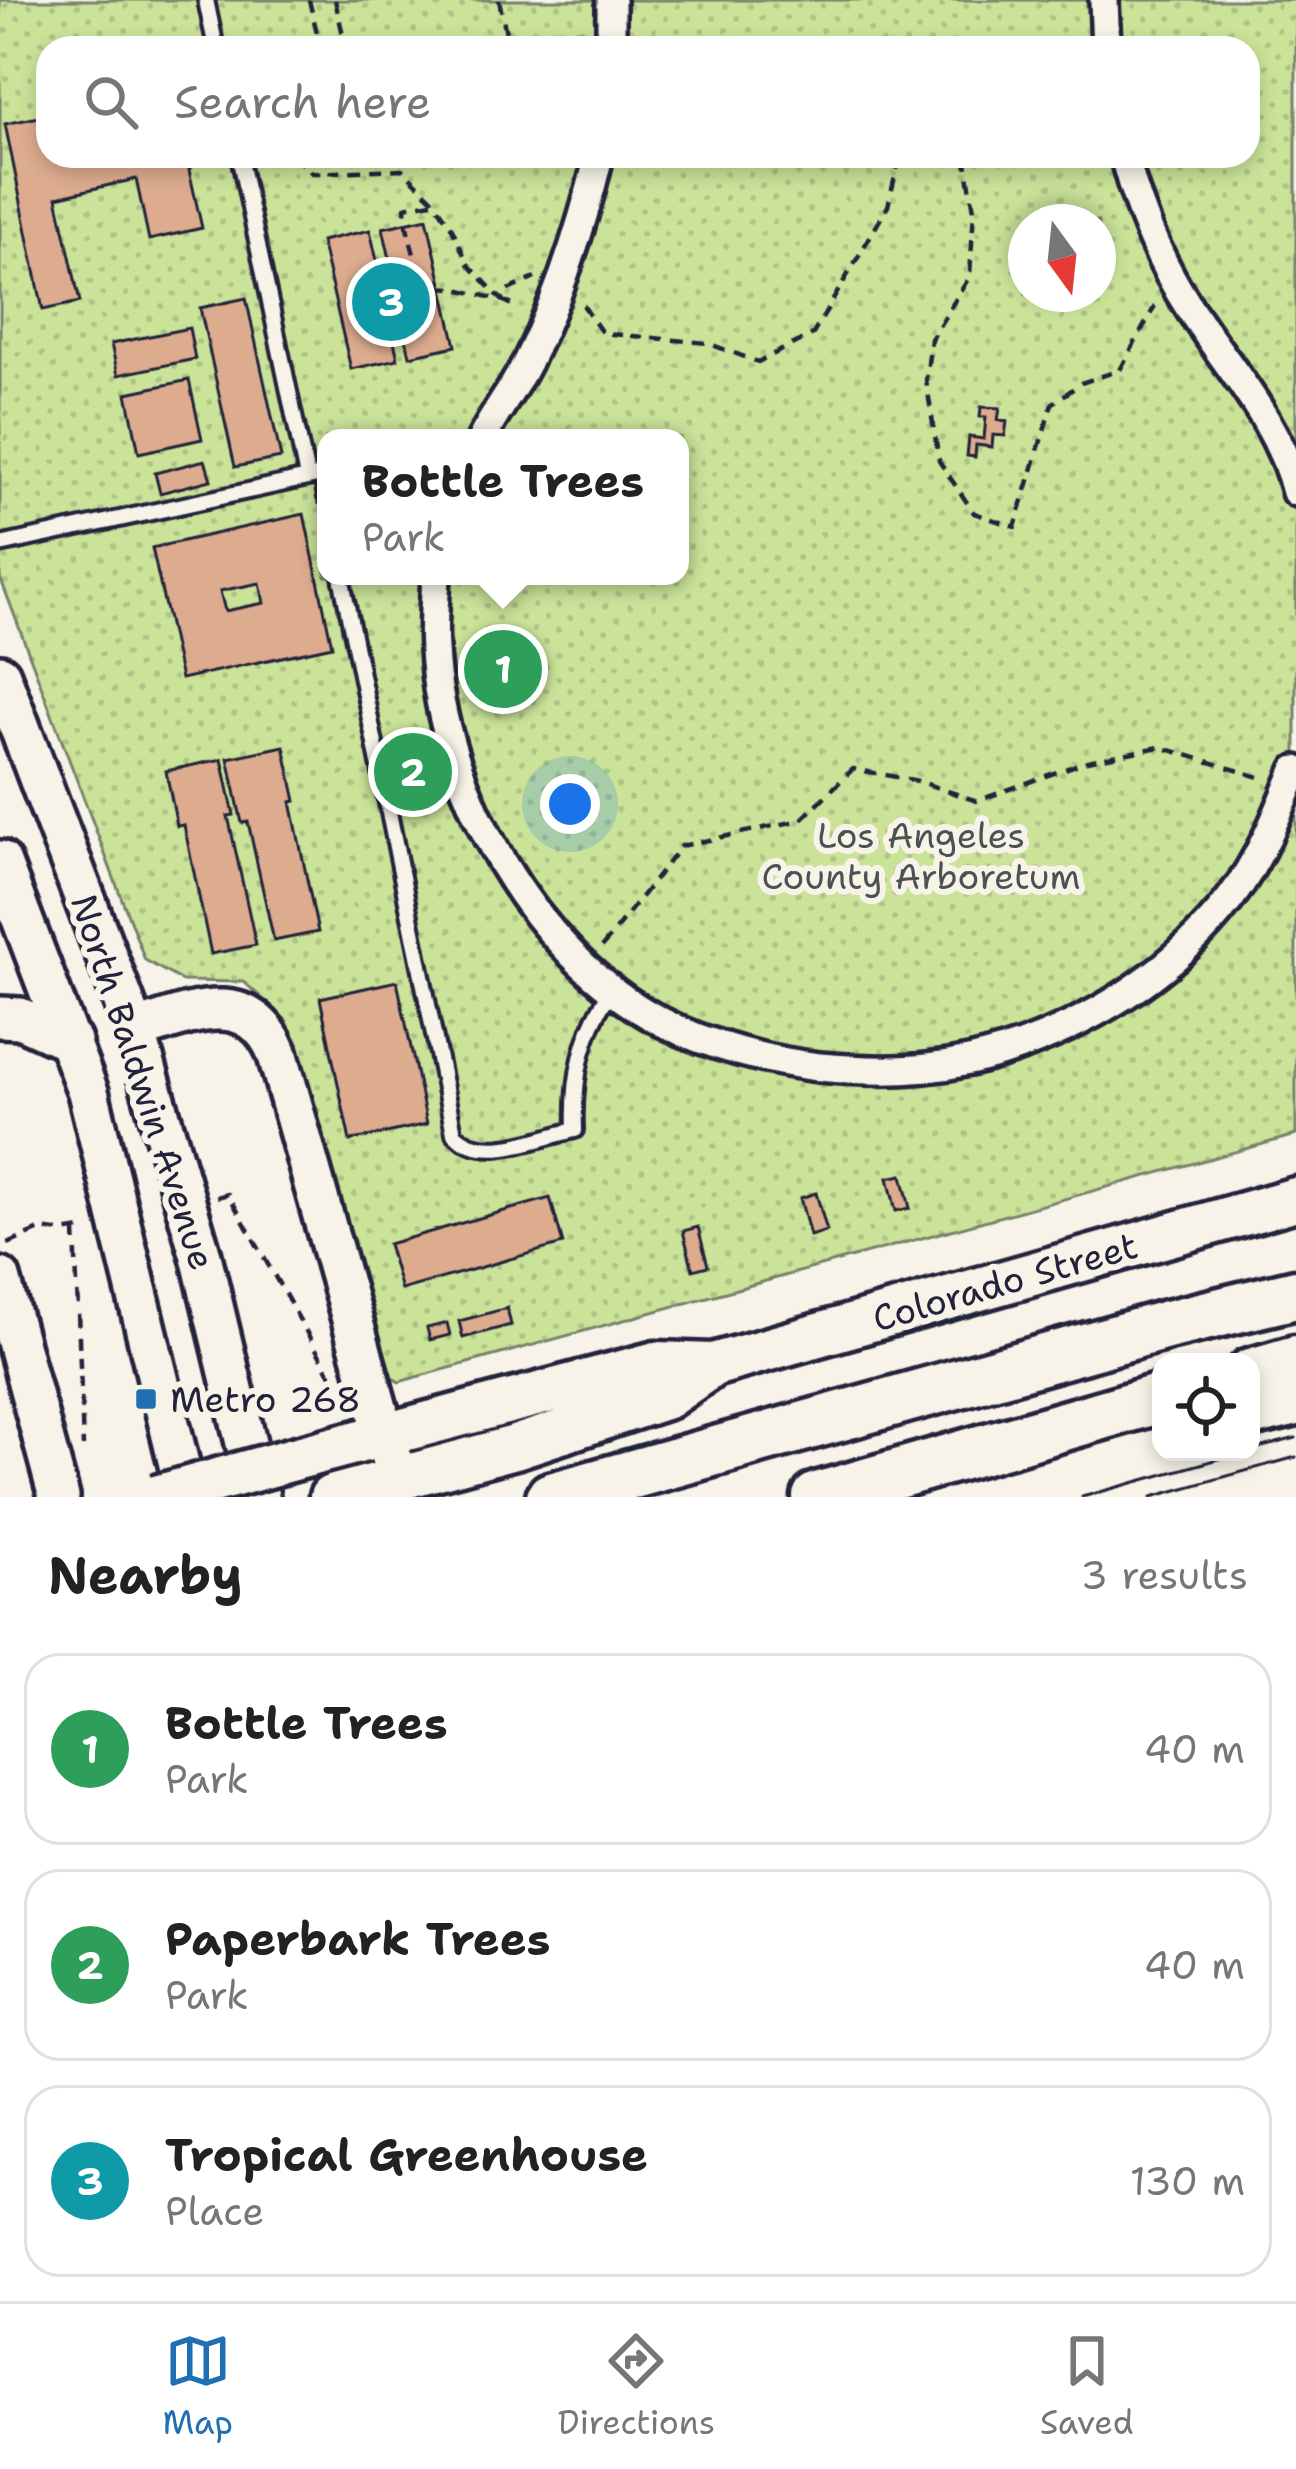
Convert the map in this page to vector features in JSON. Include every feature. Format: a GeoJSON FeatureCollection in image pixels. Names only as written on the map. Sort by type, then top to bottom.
{"type":"FeatureCollection","features":[{"type":"Feature","properties":{"kind":"highway"},"geometry":{"type":"LineString","coordinates":[[551,1497],[1167,1324],[1296,1294]]}},
{"type":"Feature","properties":{"kind":"highway"},"geometry":{"type":"LineString","coordinates":[[1260,1370],[1296,1360]]}},
{"type":"Feature","properties":{"kind":"highway"},"geometry":{"type":"LineString","coordinates":[[817,1497],[1152,1401]]}},
{"type":"Feature","properties":{"kind":"highway"},"geometry":{"type":"LineString","coordinates":[[1260,1410],[1296,1401]]}},
{"type":"Feature","properties":{"kind":"main road","name":"North Baldwin Avenue"},"geometry":{"type":"LineString","coordinates":[[0,675],[10,735],[135,1031],[200,1256],[259,1497]]}},
{"type":"Feature","properties":{"kind":"main road","name":"North Baldwin Avenue"},"geometry":{"type":"LineString","coordinates":[[0,862],[71,1041],[102,1144],[187,1497]]}},
{"type":"Feature","properties":{"kind":"main road"},"geometry":{"type":"LineString","coordinates":[[135,1031],[194,1013],[230,1010],[253,1018],[266,1031],[277,1052],[397,1479]]}},
{"type":"Feature","properties":{"kind":"main road"},"geometry":{"type":"LineString","coordinates":[[0,1018],[31,1022],[71,1041]]}},
{"type":"Feature","properties":{"kind":"main road","name":"Colorado Street"},"geometry":{"type":"LineString","coordinates":[[156,1497],[656,1363],[713,1365],[1296,1199]]}},
{"type":"Feature","properties":{"kind":"main road"},"geometry":{"type":"LineString","coordinates":[[4,1261],[59,1497]]}},
{"type":"Feature","properties":{"kind":"main road","name":"Colorado Street"},"geometry":{"type":"LineString","coordinates":[[331,1497],[493,1454],[667,1397],[713,1365]]}},
{"type":"Feature","properties":{"kind":"street"},"geometry":{"type":"LineString","coordinates":[[611,0],[611,36]]}},
{"type":"Feature","properties":{"kind":"street"},"geometry":{"type":"LineString","coordinates":[[1104,0],[1106,36]]}},
{"type":"Feature","properties":{"kind":"street"},"geometry":{"type":"LineString","coordinates":[[487,429],[527,363],[557,295],[596,168]]}},
{"type":"Feature","properties":{"kind":"street"},"geometry":{"type":"LineString","coordinates":[[1128,168],[1150,233],[1188,306],[1261,409],[1296,492]]}},
{"type":"Feature","properties":{"kind":"street"},"geometry":{"type":"LineString","coordinates":[[436,585],[434,648],[439,689],[469,800],[506,872],[547,927],[613,988],[662,1022],[785,1063],[869,1072],[929,1071],[1061,1032],[1119,1001],[1177,954],[1229,900],[1274,825],[1293,778]]}},
{"type":"Feature","properties":{"kind":"lane"},"geometry":{"type":"LineString","coordinates":[[206,0],[214,36]]}},
{"type":"Feature","properties":{"kind":"lane"},"geometry":{"type":"LineString","coordinates":[[242,168],[317,471]]}},
{"type":"Feature","properties":{"kind":"lane"},"geometry":{"type":"LineString","coordinates":[[0,545],[317,475]]}},
{"type":"Feature","properties":{"kind":"lane"},"geometry":{"type":"LineString","coordinates":[[343,585],[454,1133],[465,1145],[482,1150],[575,1130],[574,1083],[593,1017],[613,988]]}},
{"type":"Feature","properties":{"kind":"path"},"geometry":{"type":"LineString","coordinates":[[308,0],[317,36]]}},
{"type":"Feature","properties":{"kind":"path"},"geometry":{"type":"LineString","coordinates":[[335,0],[343,36]]}},
{"type":"Feature","properties":{"kind":"path"},"geometry":{"type":"LineString","coordinates":[[499,0],[507,36]]}},
{"type":"Feature","properties":{"kind":"path"},"geometry":{"type":"LineString","coordinates":[[307,168],[312,173],[402,169],[434,202],[468,264],[502,300]]}},
{"type":"Feature","properties":{"kind":"path"},"geometry":{"type":"LineString","coordinates":[[557,295],[586,306],[602,333],[707,343],[758,362],[813,334],[888,206],[897,168]]}},
{"type":"Feature","properties":{"kind":"path"},"geometry":{"type":"LineString","coordinates":[[966,168],[974,210],[970,276],[931,339],[926,380],[939,461],[974,513],[1016,527],[1052,404],[1081,383],[1120,370],[1171,273]]}},
{"type":"Feature","properties":{"kind":"path"},"geometry":{"type":"LineString","coordinates":[[434,202],[405,207],[422,286],[502,300],[545,322]]}},
{"type":"Feature","properties":{"kind":"path"},"geometry":{"type":"LineString","coordinates":[[588,966],[681,846],[801,820],[853,769],[918,781],[976,801],[1087,761],[1160,747],[1293,778]]}},
{"type":"Feature","properties":{"kind":"path"},"geometry":{"type":"LineString","coordinates":[[211,1198],[228,1194],[339,1390]]}},
{"type":"Feature","properties":{"kind":"path"},"geometry":{"type":"LineString","coordinates":[[4,1261],[42,1229],[92,1227]]}},
{"type":"Feature","properties":{"kind":"path"},"geometry":{"type":"LineString","coordinates":[[75,1230],[83,1451]]}},
{"type":"Feature","properties":{"kind":"green space","name":"Los Angeles County Arboretum"},"geometry":{"type":"Polygon","coordinates":[[[0,0],[1296,0],[1296,1135],[399,1382],[382,1371],[287,1021],[244,982],[182,981],[145,960],[0,577],[0,0]]]}},
{"type":"Feature","properties":{"kind":"building"},"geometry":{"type":"Polygon","coordinates":[[[36,118],[36,168],[190,168],[202,228],[149,240],[136,179],[57,197],[80,302],[43,310],[5,124],[36,118]]]}},
{"type":"Feature","properties":{"kind":"building"},"geometry":{"type":"Polygon","coordinates":[[[427,218],[456,346],[410,356],[400,312],[388,315],[398,359],[351,369],[321,241],[370,230],[384,292],[397,290],[383,228],[427,218]]]}},
{"type":"Feature","properties":{"kind":"building"},"geometry":{"type":"Polygon","coordinates":[[[246,298],[281,458],[235,467],[200,308],[246,298]]]}},
{"type":"Feature","properties":{"kind":"building"},"geometry":{"type":"Polygon","coordinates":[[[189,328],[195,359],[118,375],[111,344],[189,328]]]}},
{"type":"Feature","properties":{"kind":"building"},"geometry":{"type":"Polygon","coordinates":[[[189,380],[202,439],[139,453],[127,393],[189,380]]]}},
{"type":"Feature","properties":{"kind":"building"},"geometry":{"type":"Polygon","coordinates":[[[981,407],[1000,408],[998,420],[1007,421],[1005,436],[993,435],[992,447],[976,445],[975,457],[967,456],[969,437],[984,439],[986,417],[980,417],[981,407]]]}},
{"type":"Feature","properties":{"kind":"building"},"geometry":{"type":"Polygon","coordinates":[[[205,460],[211,480],[160,493],[155,473],[205,460]]]}},
{"type":"Feature","properties":{"kind":"building"},"geometry":{"type":"Polygon","coordinates":[[[304,514],[332,646],[181,679],[152,548],[304,514]],[[260,583],[220,591],[225,611],[264,603],[260,583]]]}},
{"type":"Feature","properties":{"kind":"building"},"geometry":{"type":"Polygon","coordinates":[[[284,746],[318,932],[274,941],[248,822],[242,823],[228,758],[284,746]]]}},
{"type":"Feature","properties":{"kind":"building"},"geometry":{"type":"Polygon","coordinates":[[[222,759],[234,815],[228,816],[256,945],[211,954],[184,825],[177,826],[166,771],[222,759]]]}},
{"type":"Feature","properties":{"kind":"building"},"geometry":{"type":"Polygon","coordinates":[[[397,981],[427,1124],[350,1141],[320,998],[397,981]]]}},
{"type":"Feature","properties":{"kind":"building"},"geometry":{"type":"Polygon","coordinates":[[[902,1175],[910,1208],[896,1211],[888,1178],[902,1175]]]}},
{"type":"Feature","properties":{"kind":"building"},"geometry":{"type":"Polygon","coordinates":[[[816,1193],[827,1231],[810,1236],[800,1198],[816,1193]]]}},
{"type":"Feature","properties":{"kind":"building"},"geometry":{"type":"Polygon","coordinates":[[[550,1198],[563,1244],[401,1290],[388,1244],[550,1198]]]}},
{"type":"Feature","properties":{"kind":"building"},"geometry":{"type":"Polygon","coordinates":[[[698,1227],[708,1266],[693,1270],[683,1231],[698,1227]]]}},
{"type":"Feature","properties":{"kind":"building"},"geometry":{"type":"Polygon","coordinates":[[[507,1308],[511,1325],[463,1338],[459,1321],[507,1308]]]}},
{"type":"Feature","properties":{"kind":"building"},"geometry":{"type":"Polygon","coordinates":[[[447,1323],[450,1335],[430,1340],[427,1328],[447,1323]]]}},
{"type":"Feature","properties":{"kind":"tram line"},"geometry":{"type":"LineString","coordinates":[[1260,1448],[1296,1438]]}},
{"type":"Feature","properties":{"kind":"tram line"},"geometry":{"type":"LineString","coordinates":[[1152,1497],[1296,1457]]}},
{"type":"Feature","properties":{"kind":"tram line"},"geometry":{"type":"LineString","coordinates":[[1082,1497],[1212,1461]]}},
{"type":"Feature","properties":{"kind":"place","name":"Tropical Greenhouse"},"geometry":{"type":"Point","coordinates":[391,302]}},
{"type":"Feature","properties":{"kind":"place","name":"Bottle Trees"},"geometry":{"type":"Point","coordinates":[503,669]}},
{"type":"Feature","properties":{"kind":"place","name":"Paperbark Trees"},"geometry":{"type":"Point","coordinates":[413,772]}},
{"type":"Feature","properties":{"kind":"place","name":"Metro 268"},"geometry":{"type":"Point","coordinates":[146,1399]}}]}
